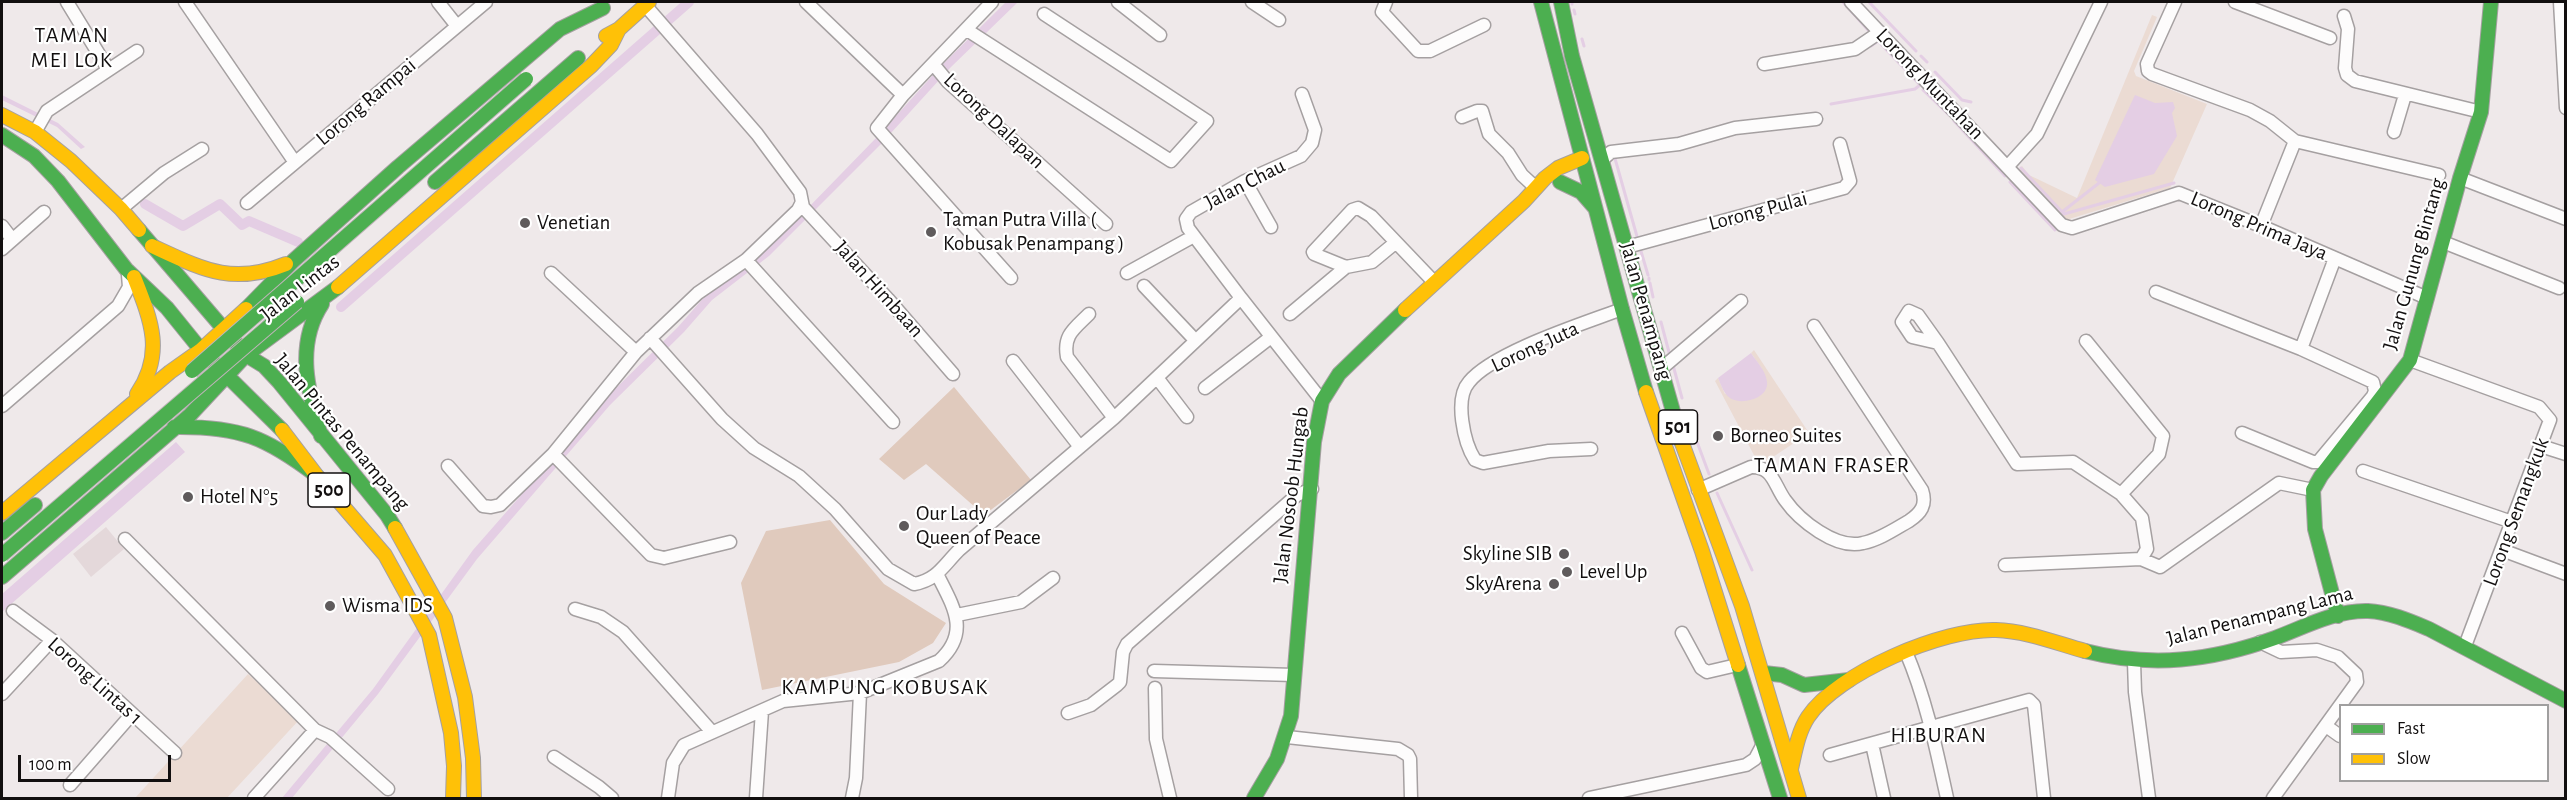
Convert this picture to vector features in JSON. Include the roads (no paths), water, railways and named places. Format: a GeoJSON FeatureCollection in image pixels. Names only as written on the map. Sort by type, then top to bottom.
{"type":"FeatureCollection","features":[{"type":"Feature","properties":{"kind":"main road","name":"Jalan Penampang"},"geometry":{"type":"LineString","coordinates":[[1541,2],[1622,309],[1650,404],[1698,541],[1780,798]]}},
{"type":"Feature","properties":{"kind":"main road","name":"Jalan Penampang"},"geometry":{"type":"LineString","coordinates":[[1561,2],[1572,56],[1661,369],[1698,490],[1726,561],[1764,673],[1799,798]]}},
{"type":"Feature","properties":{"kind":"main road","name":"Jalan Lintas"},"geometry":{"type":"LineString","coordinates":[[422,193],[555,77],[597,42],[619,29],[647,3]]}},
{"type":"Feature","properties":{"kind":"main road","name":"Jalan Gunung Bintang"},"geometry":{"type":"LineString","coordinates":[[2313,490],[2320,476],[2410,360],[2460,178],[2481,112],[2487,3]]}},
{"type":"Feature","properties":{"kind":"main road","name":"Jalan Lintas"},"geometry":{"type":"LineString","coordinates":[[560,47],[606,5]]}},
{"type":"Feature","properties":{"kind":"main road","name":"Jalan Lintas"},"geometry":{"type":"LineString","coordinates":[[224,335],[293,261],[398,167],[560,29],[606,5]]}},
{"type":"Feature","properties":{"kind":"main road","name":"Jalan Lintas"},"geometry":{"type":"LineString","coordinates":[[2,577],[190,415],[241,354],[295,321],[333,291],[591,66],[611,45],[619,29]]}},
{"type":"Feature","properties":{"kind":"main road","name":"Jalan Lintas"},"geometry":{"type":"LineString","coordinates":[[2,513],[170,372],[224,335],[531,75]]}},
{"type":"Feature","properties":{"kind":"main road","name":"Jalan Pintas Penampang"},"geometry":{"type":"LineString","coordinates":[[2,115],[35,132],[71,161],[98,189],[121,208],[186,283],[224,335],[241,354],[264,366],[387,515],[445,618],[466,709],[473,758],[474,798]]}},
{"type":"Feature","properties":{"kind":"main road"},"geometry":{"type":"LineString","coordinates":[[1593,126],[1585,163],[1607,176]]}},
{"type":"Feature","properties":{"kind":"main road","name":"500"},"geometry":{"type":"LineString","coordinates":[[2,135],[34,156],[58,181],[130,273],[167,308],[201,350],[277,423],[317,476],[385,555],[429,635],[451,733],[454,766],[453,798]]}},
{"type":"Feature","properties":{"kind":"main road","name":"Jalan Nosoob Hungab"},"geometry":{"type":"LineString","coordinates":[[1524,201],[1560,182],[1585,163]]}},
{"type":"Feature","properties":{"kind":"main road","name":"Jalan Nosoob Hungab"},"geometry":{"type":"LineString","coordinates":[[1254,798],[1287,737],[1303,559],[1312,489],[1314,442],[1322,401],[1339,374],[1434,282],[1558,168],[1585,163]]}},
{"type":"Feature","properties":{"kind":"main road"},"geometry":{"type":"LineString","coordinates":[[1560,182],[1581,192],[1596,210]]}},
{"type":"Feature","properties":{"kind":"main road"},"geometry":{"type":"LineString","coordinates":[[152,246],[219,274],[267,273],[293,261]]}},
{"type":"Feature","properties":{"kind":"main road"},"geometry":{"type":"LineString","coordinates":[[116,417],[140,390],[150,368],[153,354],[152,326],[130,273]]}},
{"type":"Feature","properties":{"kind":"main road","name":"Jalan Lintas"},"geometry":{"type":"LineString","coordinates":[[2,555],[241,354],[315,286]]}},
{"type":"Feature","properties":{"kind":"main road"},"geometry":{"type":"LineString","coordinates":[[268,289],[257,311],[259,327],[263,330],[278,330],[295,321]]}},
{"type":"Feature","properties":{"kind":"main road"},"geometry":{"type":"LineString","coordinates":[[321,436],[309,383],[307,348],[310,323],[333,291]]}},
{"type":"Feature","properties":{"kind":"main road"},"geometry":{"type":"LineString","coordinates":[[114,438],[192,371],[224,335]]}},
{"type":"Feature","properties":{"kind":"main road"},"geometry":{"type":"LineString","coordinates":[[170,372],[188,369],[200,371],[204,375],[206,389],[190,415]]}},
{"type":"Feature","properties":{"kind":"main road"},"geometry":{"type":"LineString","coordinates":[[277,423],[286,411],[297,405]]}},
{"type":"Feature","properties":{"kind":"main road"},"geometry":{"type":"LineString","coordinates":[[174,428],[209,426],[252,435],[279,446],[317,476]]}},
{"type":"Feature","properties":{"kind":"main road"},"geometry":{"type":"LineString","coordinates":[[2313,490],[2315,529],[2338,616]]}},
{"type":"Feature","properties":{"kind":"main road"},"geometry":{"type":"LineString","coordinates":[[2,533],[44,497]]}},
{"type":"Feature","properties":{"kind":"main road","name":"Jalan Penampang Lama"},"geometry":{"type":"LineString","coordinates":[[1791,769],[1803,724],[1812,711],[1849,680],[1906,652],[1955,634],[1994,630],[2021,634],[2107,658],[2134,662],[2171,661],[2260,642],[2338,616],[2356,612],[2380,612],[2465,646],[2565,701]]}},
{"type":"Feature","properties":{"kind":"main road"},"geometry":{"type":"LineString","coordinates":[[1745,691],[1752,680],[1764,673],[1782,675],[1804,686],[1812,696],[1812,711]]}},
{"type":"Feature","properties":{"kind":"main road","name":"Jalan Penampang Lama"},"geometry":{"type":"LineString","coordinates":[[1804,686],[1849,680]]}},
{"type":"Feature","properties":{"kind":"street"},"geometry":{"type":"LineString","coordinates":[[67,2],[108,69]]}},
{"type":"Feature","properties":{"kind":"street"},"geometry":{"type":"LineString","coordinates":[[185,2],[294,161]]}},
{"type":"Feature","properties":{"kind":"street"},"geometry":{"type":"LineString","coordinates":[[438,2],[457,26]]}},
{"type":"Feature","properties":{"kind":"street","name":"Lorong Rampai"},"geometry":{"type":"LineString","coordinates":[[247,203],[294,161],[486,2]]}},
{"type":"Feature","properties":{"kind":"street"},"geometry":{"type":"LineString","coordinates":[[806,2],[903,95]]}},
{"type":"Feature","properties":{"kind":"street"},"geometry":{"type":"LineString","coordinates":[[934,65],[970,31],[992,2]]}},
{"type":"Feature","properties":{"kind":"street"},"geometry":{"type":"LineString","coordinates":[[1118,2],[1160,35]]}},
{"type":"Feature","properties":{"kind":"street"},"geometry":{"type":"LineString","coordinates":[[1252,2],[1280,20]]}},
{"type":"Feature","properties":{"kind":"street"},"geometry":{"type":"LineString","coordinates":[[1386,2],[1382,12],[1418,51],[1430,51],[1484,25]]}},
{"type":"Feature","properties":{"kind":"street","name":"Lorong Muntahan"},"geometry":{"type":"LineString","coordinates":[[1851,2],[2008,166]]}},
{"type":"Feature","properties":{"kind":"street"},"geometry":{"type":"LineString","coordinates":[[2008,166],[2037,134],[2101,2]]}},
{"type":"Feature","properties":{"kind":"street"},"geometry":{"type":"LineString","coordinates":[[2175,2],[2147,64],[2148,71],[2250,110],[2270,121],[2295,141],[2439,175]]}},
{"type":"Feature","properties":{"kind":"street"},"geometry":{"type":"LineString","coordinates":[[2235,2],[2330,38]]}},
{"type":"Feature","properties":{"kind":"street"},"geometry":{"type":"LineString","coordinates":[[2560,2],[2564,48],[2565,108]]}},
{"type":"Feature","properties":{"kind":"street"},"geometry":{"type":"LineString","coordinates":[[448,466],[483,506],[500,505],[556,457],[636,352],[653,342],[698,293],[746,260],[802,205],[800,192],[757,134],[673,39],[647,3]]}},
{"type":"Feature","properties":{"kind":"street"},"geometry":{"type":"LineString","coordinates":[[970,31],[1171,161],[1207,121],[1044,14]]}},
{"type":"Feature","properties":{"kind":"street"},"geometry":{"type":"LineString","coordinates":[[2344,16],[2348,29],[2345,68],[2347,75],[2355,81],[2481,112]]}},
{"type":"Feature","properties":{"kind":"street"},"geometry":{"type":"LineString","coordinates":[[1764,64],[1854,49],[1880,32]]}},
{"type":"Feature","properties":{"kind":"street"},"geometry":{"type":"LineString","coordinates":[[35,132],[46,112],[137,51]]}},
{"type":"Feature","properties":{"kind":"street","name":"Lorong Dalapan"},"geometry":{"type":"LineString","coordinates":[[1011,278],[877,128],[903,95],[934,65],[948,82],[1106,224]]}},
{"type":"Feature","properties":{"kind":"street","name":"Jalan Chau"},"geometry":{"type":"LineString","coordinates":[[1302,94],[1315,130],[1312,143],[1301,156],[1245,182],[1191,212],[1186,219],[1188,228],[1322,401]]}},
{"type":"Feature","properties":{"kind":"street"},"geometry":{"type":"LineString","coordinates":[[2394,132],[2406,94]]}},
{"type":"Feature","properties":{"kind":"street"},"geometry":{"type":"LineString","coordinates":[[1462,117],[1482,111],[1489,134],[1508,153],[1517,169],[1536,188]]}},
{"type":"Feature","properties":{"kind":"street"},"geometry":{"type":"LineString","coordinates":[[1603,159],[1611,152],[1679,144],[1735,128],[1816,119]]}},
{"type":"Feature","properties":{"kind":"street"},"geometry":{"type":"LineString","coordinates":[[2261,226],[2295,141]]}},
{"type":"Feature","properties":{"kind":"street","name":"Lorong Pulai"},"geometry":{"type":"LineString","coordinates":[[1627,247],[1844,188],[1850,181],[1840,144]]}},
{"type":"Feature","properties":{"kind":"street"},"geometry":{"type":"LineString","coordinates":[[121,208],[165,173],[202,149]]}},
{"type":"Feature","properties":{"kind":"street","name":"Lorong Prima Jaya"},"geometry":{"type":"LineString","coordinates":[[2008,166],[2057,221],[2067,228],[2179,193],[2427,298]]}},
{"type":"Feature","properties":{"kind":"street"},"geometry":{"type":"LineString","coordinates":[[2460,178],[2565,219]]}},
{"type":"Feature","properties":{"kind":"street"},"geometry":{"type":"LineString","coordinates":[[1245,182],[1271,227]]}},
{"type":"Feature","properties":{"kind":"street","name":"Jalan Himbaan"},"geometry":{"type":"LineString","coordinates":[[802,205],[953,374]]}},
{"type":"Feature","properties":{"kind":"street"},"geometry":{"type":"LineString","coordinates":[[1346,267],[1313,252],[1352,210],[1363,210],[1434,282]]}},
{"type":"Feature","properties":{"kind":"street"},"geometry":{"type":"LineString","coordinates":[[2,249],[44,212]]}},
{"type":"Feature","properties":{"kind":"street"},"geometry":{"type":"LineString","coordinates":[[2,226],[12,239]]}},
{"type":"Feature","properties":{"kind":"street"},"geometry":{"type":"LineString","coordinates":[[1127,273],[1194,236]]}},
{"type":"Feature","properties":{"kind":"street"},"geometry":{"type":"LineString","coordinates":[[2443,242],[2559,288]]}},
{"type":"Feature","properties":{"kind":"street"},"geometry":{"type":"LineString","coordinates":[[1290,314],[1346,267],[1372,262],[1395,243]]}},
{"type":"Feature","properties":{"kind":"street"},"geometry":{"type":"LineString","coordinates":[[2301,350],[2335,258]]}},
{"type":"Feature","properties":{"kind":"street"},"geometry":{"type":"LineString","coordinates":[[746,260],[893,422]]}},
{"type":"Feature","properties":{"kind":"street"},"geometry":{"type":"LineString","coordinates":[[2,406],[118,306],[130,285],[130,273]]}},
{"type":"Feature","properties":{"kind":"street"},"geometry":{"type":"LineString","coordinates":[[550,273],[636,352]]}},
{"type":"Feature","properties":{"kind":"street"},"geometry":{"type":"LineString","coordinates":[[1144,286],[1195,340]]}},
{"type":"Feature","properties":{"kind":"street"},"geometry":{"type":"LineString","coordinates":[[2156,292],[2370,379],[2375,386],[2373,396],[2318,462],[2242,433]]}},
{"type":"Feature","properties":{"kind":"street"},"geometry":{"type":"LineString","coordinates":[[653,342],[722,419],[754,448],[799,476],[835,509],[888,569],[914,584],[929,581],[959,550],[1158,379],[1195,340],[1241,298]]}},
{"type":"Feature","properties":{"kind":"street"},"geometry":{"type":"LineString","coordinates":[[1661,369],[1741,301]]}},
{"type":"Feature","properties":{"kind":"street"},"geometry":{"type":"LineString","coordinates":[[118,306],[133,305],[141,309],[152,326]]}},
{"type":"Feature","properties":{"kind":"street","name":"Lorong Juta"},"geometry":{"type":"LineString","coordinates":[[1591,449],[1549,451],[1483,463],[1475,460],[1467,444],[1462,415],[1464,389],[1470,380],[1516,351],[1622,309]]}},
{"type":"Feature","properties":{"kind":"street"},"geometry":{"type":"LineString","coordinates":[[1089,314],[1067,337],[1065,347],[1067,357],[1114,418]]}},
{"type":"Feature","properties":{"kind":"street"},"geometry":{"type":"LineString","coordinates":[[1698,490],[1751,467],[1758,467],[1767,471],[1784,500],[1814,529],[1825,536],[1861,544],[1905,523],[1921,510],[1924,505],[1922,490],[1814,326]]}},
{"type":"Feature","properties":{"kind":"street"},"geometry":{"type":"LineString","coordinates":[[1205,388],[1271,337]]}},
{"type":"Feature","properties":{"kind":"street"},"geometry":{"type":"LineString","coordinates":[[2086,341],[2163,436],[2158,454],[2121,494]]}},
{"type":"Feature","properties":{"kind":"street"},"geometry":{"type":"LineString","coordinates":[[1938,343],[2017,464],[2073,462],[2121,494],[2142,518],[2147,549],[2141,559]]}},
{"type":"Feature","properties":{"kind":"street","name":"Lorong Semangkuk"},"geometry":{"type":"LineString","coordinates":[[2410,360],[2540,407],[2550,420],[2465,646]]}},
{"type":"Feature","properties":{"kind":"street"},"geometry":{"type":"LineString","coordinates":[[1013,361],[1080,447]]}},
{"type":"Feature","properties":{"kind":"street"},"geometry":{"type":"LineString","coordinates":[[1158,379],[1187,417]]}},
{"type":"Feature","properties":{"kind":"street"},"geometry":{"type":"LineString","coordinates":[[2541,446],[2565,454]]}},
{"type":"Feature","properties":{"kind":"street"},"geometry":{"type":"LineString","coordinates":[[556,457],[645,549],[657,558],[730,542]]}},
{"type":"Feature","properties":{"kind":"street"},"geometry":{"type":"LineString","coordinates":[[2363,471],[2512,522]]}},
{"type":"Feature","properties":{"kind":"street"},"geometry":{"type":"LineString","coordinates":[[2005,565],[2141,559],[2160,567],[2279,483],[2313,490]]}},
{"type":"Feature","properties":{"kind":"street"},"geometry":{"type":"LineString","coordinates":[[1068,713],[1091,705],[1118,685],[1123,652],[1127,644],[1297,495],[1312,489]]}},
{"type":"Feature","properties":{"kind":"street"},"geometry":{"type":"LineString","coordinates":[[125,539],[315,730],[334,741],[388,789]]}},
{"type":"Feature","properties":{"kind":"street"},"geometry":{"type":"LineString","coordinates":[[2502,550],[2565,574]]}},
{"type":"Feature","properties":{"kind":"street"},"geometry":{"type":"LineString","coordinates":[[668,798],[673,763],[684,745],[783,701],[860,693],[939,661],[949,651],[957,631],[957,615],[937,574]]}},
{"type":"Feature","properties":{"kind":"street"},"geometry":{"type":"LineString","coordinates":[[957,615],[1021,602],[1053,578]]}},
{"type":"Feature","properties":{"kind":"street"},"geometry":{"type":"LineString","coordinates":[[575,609],[601,617],[623,632],[712,732]]}},
{"type":"Feature","properties":{"kind":"street","name":"Lorong Lintas 1"},"geometry":{"type":"LineString","coordinates":[[13,611],[52,640],[175,753]]}},
{"type":"Feature","properties":{"kind":"street"},"geometry":{"type":"LineString","coordinates":[[1682,633],[1701,668],[1707,672],[1737,665]]}},
{"type":"Feature","properties":{"kind":"street"},"geometry":{"type":"LineString","coordinates":[[2,694],[52,640]]}},
{"type":"Feature","properties":{"kind":"street"},"geometry":{"type":"LineString","coordinates":[[2260,642],[2281,652],[2317,650],[2338,657],[2356,674],[2357,682],[2342,704]]}},
{"type":"Feature","properties":{"kind":"street"},"geometry":{"type":"LineString","coordinates":[[1906,652],[1932,728],[1947,798]]}},
{"type":"Feature","properties":{"kind":"street"},"geometry":{"type":"LineString","coordinates":[[2134,662],[2135,692],[2150,798]]}},
{"type":"Feature","properties":{"kind":"street"},"geometry":{"type":"LineString","coordinates":[[1154,671],[1294,675]]}},
{"type":"Feature","properties":{"kind":"street"},"geometry":{"type":"LineString","coordinates":[[1155,688],[1156,739],[1170,798]]}},
{"type":"Feature","properties":{"kind":"street"},"geometry":{"type":"LineString","coordinates":[[852,798],[856,778],[860,693]]}},
{"type":"Feature","properties":{"kind":"street"},"geometry":{"type":"LineString","coordinates":[[1830,754],[2029,700],[2034,705],[2044,798]]}},
{"type":"Feature","properties":{"kind":"street"},"geometry":{"type":"LineString","coordinates":[[2273,798],[2339,708]]}},
{"type":"Feature","properties":{"kind":"street"},"geometry":{"type":"LineString","coordinates":[[756,798],[762,711]]}},
{"type":"Feature","properties":{"kind":"street"},"geometry":{"type":"LineString","coordinates":[[70,785],[132,714]]}},
{"type":"Feature","properties":{"kind":"street"},"geometry":{"type":"LineString","coordinates":[[2326,726],[2339,735]]}},
{"type":"Feature","properties":{"kind":"street"},"geometry":{"type":"LineString","coordinates":[[254,798],[315,730]]}},
{"type":"Feature","properties":{"kind":"street"},"geometry":{"type":"LineString","coordinates":[[1287,737],[1398,749],[1410,759],[1411,798]]}},
{"type":"Feature","properties":{"kind":"street"},"geometry":{"type":"LineString","coordinates":[[1589,798],[1615,796],[1746,765],[1755,759],[1763,744]]}},
{"type":"Feature","properties":{"kind":"street"},"geometry":{"type":"LineString","coordinates":[[1872,744],[1884,798]]}},
{"type":"Feature","properties":{"kind":"street"},"geometry":{"type":"LineString","coordinates":[[554,757],[612,798]]}},
{"type":"Feature","properties":{"kind":"street"},"geometry":{"type":"LineString","coordinates":[[1746,765],[1762,770],[1775,781]]}},
{"type":"Feature","properties":{"kind":"waterway"},"geometry":{"type":"LineString","coordinates":[[341,307],[689,2]]}},
{"type":"Feature","properties":{"kind":"waterway"},"geometry":{"type":"LineString","coordinates":[[1843,2],[1868,30]]}},
{"type":"Feature","properties":{"kind":"waterway"},"geometry":{"type":"LineString","coordinates":[[1869,2],[1916,51]]}},
{"type":"Feature","properties":{"kind":"waterway"},"geometry":{"type":"LineString","coordinates":[[1574,10],[1575,14]]}},
{"type":"Feature","properties":{"kind":"waterway"},"geometry":{"type":"LineString","coordinates":[[1582,39],[1584,46]]}},
{"type":"Feature","properties":{"kind":"waterway"},"geometry":{"type":"LineString","coordinates":[[1831,104],[1915,89],[1920,85],[1878,41],[1871,46]]}},
{"type":"Feature","properties":{"kind":"waterway"},"geometry":{"type":"LineString","coordinates":[[1921,56],[1927,62]]}},
{"type":"Feature","properties":{"kind":"waterway"},"geometry":{"type":"LineString","coordinates":[[1935,72],[1962,100],[1971,102]]}},
{"type":"Feature","properties":{"kind":"waterway"},"geometry":{"type":"LineString","coordinates":[[1923,90],[1949,115]]}},
{"type":"Feature","properties":{"kind":"waterway"},"geometry":{"type":"LineString","coordinates":[[1954,121],[2005,176]]}},
{"type":"Feature","properties":{"kind":"waterway"},"geometry":{"type":"LineString","coordinates":[[1614,155],[1638,240]]}},
{"type":"Feature","properties":{"kind":"waterway"},"geometry":{"type":"LineString","coordinates":[[2021,168],[2064,214],[2174,183]]}},
{"type":"Feature","properties":{"kind":"waterway"},"geometry":{"type":"LineString","coordinates":[[2010,182],[2055,230]]}},
{"type":"Feature","properties":{"kind":"waterway"},"geometry":{"type":"LineString","coordinates":[[2062,212],[2099,183]]}},
{"type":"Feature","properties":{"kind":"waterway"},"geometry":{"type":"LineString","coordinates":[[145,204],[183,226],[220,204],[242,225],[249,221],[298,242]]}},
{"type":"Feature","properties":{"kind":"waterway"},"geometry":{"type":"LineString","coordinates":[[1640,248],[1648,275]]}},
{"type":"Feature","properties":{"kind":"waterway"},"geometry":{"type":"LineString","coordinates":[[1650,283],[1653,297]]}},
{"type":"Feature","properties":{"kind":"waterway"},"geometry":{"type":"LineString","coordinates":[[1661,322],[1670,356]]}},
{"type":"Feature","properties":{"kind":"waterway"},"geometry":{"type":"LineString","coordinates":[[1673,365],[1682,398]]}},
{"type":"Feature","properties":{"kind":"waterway"},"geometry":{"type":"LineString","coordinates":[[1687,415],[1709,474]]}},
{"type":"Feature","properties":{"kind":"waterway"},"geometry":{"type":"LineString","coordinates":[[1717,493],[1752,570]]}},
{"type":"Feature","properties":{"kind":"place","name":"Venetian"},"geometry":{"type":"Point","coordinates":[525,223]}},
{"type":"Feature","properties":{"kind":"place","name":"Taman Putra Villa ( Kobusak Penampang )"},"geometry":{"type":"Point","coordinates":[931,232]}},
{"type":"Feature","properties":{"kind":"place","name":"Borneo Suites"},"geometry":{"type":"Point","coordinates":[1718,436]}},
{"type":"Feature","properties":{"kind":"place","name":"Hotel N°5"},"geometry":{"type":"Point","coordinates":[188,497]}},
{"type":"Feature","properties":{"kind":"place","name":"Our Lady Queen of Peace"},"geometry":{"type":"Point","coordinates":[904,526]}},
{"type":"Feature","properties":{"kind":"place","name":"Skyline SIB"},"geometry":{"type":"Point","coordinates":[1564,554]}},
{"type":"Feature","properties":{"kind":"place","name":"Level Up"},"geometry":{"type":"Point","coordinates":[1567,572]}},
{"type":"Feature","properties":{"kind":"place","name":"SkyArena"},"geometry":{"type":"Point","coordinates":[1554,584]}},
{"type":"Feature","properties":{"kind":"place","name":"Wisma IDS"},"geometry":{"type":"Point","coordinates":[330,606]}},
{"type":"Feature","properties":{"kind":"district","name":"TAMAN MEI LOK"},"geometry":{"type":"Point","coordinates":[72,48]}},
{"type":"Feature","properties":{"kind":"district","name":"TAMAN FRASER"},"geometry":{"type":"Point","coordinates":[1832,465]}},
{"type":"Feature","properties":{"kind":"district","name":"KAMPUNG KOBUSAK"},"geometry":{"type":"Point","coordinates":[885,687]}},
{"type":"Feature","properties":{"kind":"district","name":"HIBURAN"},"geometry":{"type":"Point","coordinates":[1939,735]}}]}
